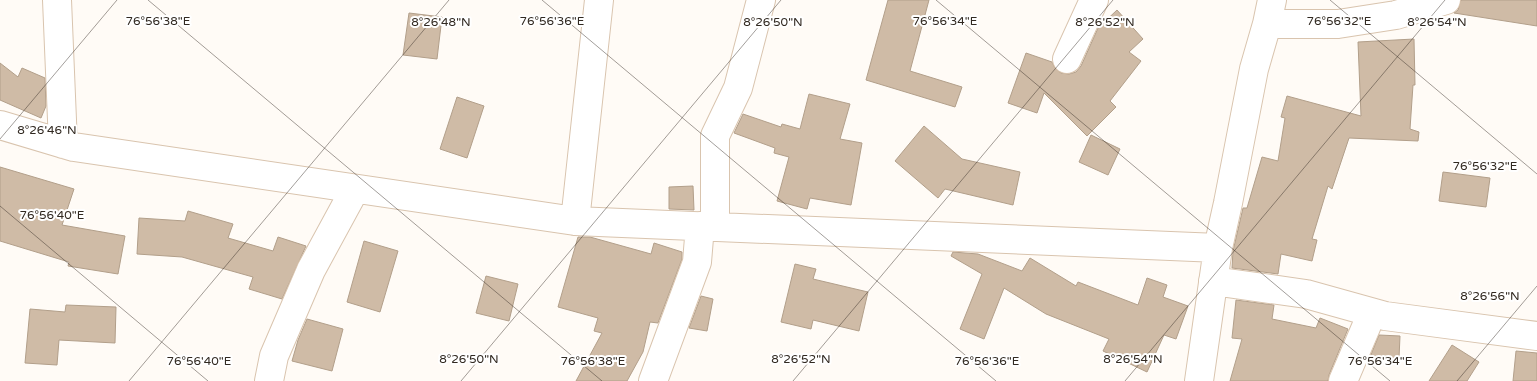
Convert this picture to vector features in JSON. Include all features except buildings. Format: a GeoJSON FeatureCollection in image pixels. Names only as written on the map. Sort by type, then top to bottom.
{"type":"FeatureCollection","features":[{"type":"Feature","properties":{"kind":"street"},"geometry":{"type":"LineString","coordinates":[[57,0],[63,144]]}},
{"type":"Feature","properties":{"kind":"street"},"geometry":{"type":"LineString","coordinates":[[575,221],[599,0]]}},
{"type":"Feature","properties":{"kind":"street"},"geometry":{"type":"LineString","coordinates":[[653,381],[708,227],[715,136],[738,88],[761,0]]}},
{"type":"Feature","properties":{"kind":"street"},"geometry":{"type":"LineString","coordinates":[[1067,59],[1094,0]]}},
{"type":"Feature","properties":{"kind":"street"},"geometry":{"type":"LineString","coordinates":[[1199,381],[1218,248],[1254,69],[1270,12],[1338,24],[1396,15],[1446,0]]}},
{"type":"Feature","properties":{"kind":"street"},"geometry":{"type":"LineString","coordinates":[[0,124],[74,147],[575,221],[1218,248]]}},
{"type":"Feature","properties":{"kind":"street"},"geometry":{"type":"LineString","coordinates":[[269,381],[274,356],[311,270],[355,189]]}},
{"type":"Feature","properties":{"kind":"street"},"geometry":{"type":"LineString","coordinates":[[1213,281],[1306,294],[1384,316],[1537,336]]}},
{"type":"Feature","properties":{"kind":"street"},"geometry":{"type":"LineString","coordinates":[[1344,381],[1372,313]]}}]}
